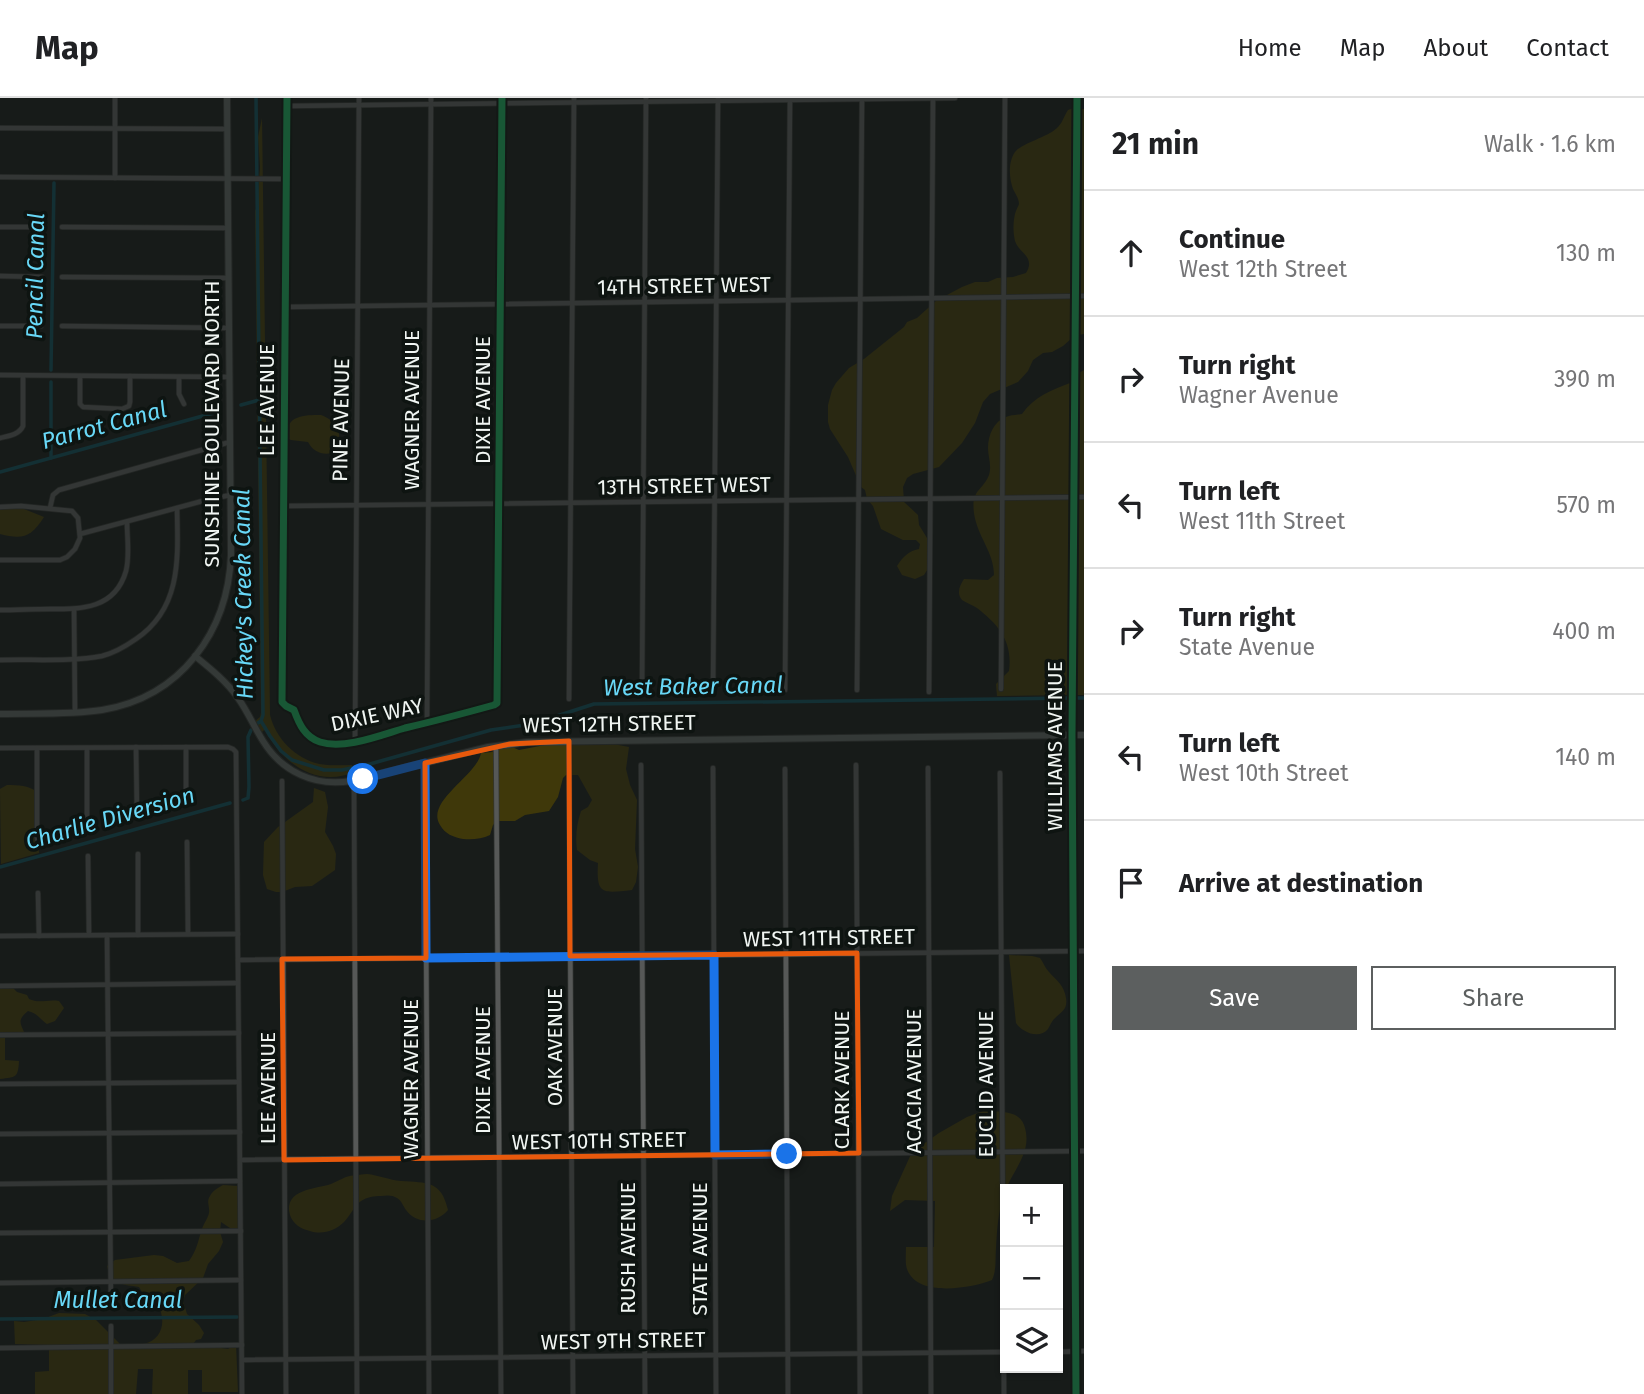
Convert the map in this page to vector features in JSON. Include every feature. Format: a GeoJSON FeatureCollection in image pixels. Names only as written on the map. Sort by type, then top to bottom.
{"type":"FeatureCollection","features":[{"type":"Feature","properties":{"kind":"street"},"geometry":{"type":"LineString","coordinates":[[115,98],[115,178]]}},
{"type":"Feature","properties":{"kind":"street","name":"SUNSHINE BOULEVARD NORTH"},"geometry":{"type":"LineString","coordinates":[[0,713],[75,712],[109,709],[130,703],[176,676],[195,656],[218,619],[228,587],[231,555],[227,98]]}},
{"type":"Feature","properties":{"kind":"street","name":"LEE AVENUE"},"geometry":{"type":"LineString","coordinates":[[282,702],[287,98]]}},
{"type":"Feature","properties":{"kind":"street","name":"PINE AVENUE"},"geometry":{"type":"LineString","coordinates":[[355,741],[359,98]]}},
{"type":"Feature","properties":{"kind":"street"},"geometry":{"type":"LineString","coordinates":[[929,692],[933,98]]}},
{"type":"Feature","properties":{"kind":"street"},"geometry":{"type":"LineString","coordinates":[[287,106],[430,101],[955,98]]}},
{"type":"Feature","properties":{"kind":"street"},"geometry":{"type":"LineString","coordinates":[[1000,689],[1005,98]]}},
{"type":"Feature","properties":{"kind":"street","name":"WILLIAMS AVENUE"},"geometry":{"type":"LineString","coordinates":[[1076,1394],[1072,736],[1077,98]]}},
{"type":"Feature","properties":{"kind":"street"},"geometry":{"type":"LineString","coordinates":[[785,690],[790,99]]}},
{"type":"Feature","properties":{"kind":"street"},"geometry":{"type":"LineString","coordinates":[[857,690],[862,99]]}},
{"type":"Feature","properties":{"kind":"street"},"geometry":{"type":"LineString","coordinates":[[569,699],[574,100]]}},
{"type":"Feature","properties":{"kind":"street"},"geometry":{"type":"LineString","coordinates":[[642,693],[646,100]]}},
{"type":"Feature","properties":{"kind":"street"},"geometry":{"type":"LineString","coordinates":[[713,693],[718,100]]}},
{"type":"Feature","properties":{"kind":"street","name":"WAGNER AVENUE"},"geometry":{"type":"LineString","coordinates":[[426,723],[430,101]]}},
{"type":"Feature","properties":{"kind":"street","name":"DIXIE AVENUE"},"geometry":{"type":"LineString","coordinates":[[497,703],[502,101]]}},
{"type":"Feature","properties":{"kind":"street"},"geometry":{"type":"LineString","coordinates":[[0,128],[227,129]]}},
{"type":"Feature","properties":{"kind":"street"},"geometry":{"type":"LineString","coordinates":[[0,177],[286,179]]}},
{"type":"Feature","properties":{"kind":"street"},"geometry":{"type":"LineString","coordinates":[[0,227],[43,227]]}},
{"type":"Feature","properties":{"kind":"street"},"geometry":{"type":"LineString","coordinates":[[62,227],[228,228]]}},
{"type":"Feature","properties":{"kind":"street"},"geometry":{"type":"LineString","coordinates":[[0,276],[42,277]]}},
{"type":"Feature","properties":{"kind":"street"},"geometry":{"type":"LineString","coordinates":[[62,277],[229,278]]}},
{"type":"Feature","properties":{"kind":"street","name":"14TH STREET WEST"},"geometry":{"type":"LineString","coordinates":[[285,307],[1084,296]]}},
{"type":"Feature","properties":{"kind":"street"},"geometry":{"type":"LineString","coordinates":[[0,326],[41,326]]}},
{"type":"Feature","properties":{"kind":"street"},"geometry":{"type":"LineString","coordinates":[[62,326],[229,328]]}},
{"type":"Feature","properties":{"kind":"street"},"geometry":{"type":"LineString","coordinates":[[0,375],[230,377]]}},
{"type":"Feature","properties":{"kind":"street"},"geometry":{"type":"LineString","coordinates":[[0,438],[16,433],[23,426],[23,376]]}},
{"type":"Feature","properties":{"kind":"street"},"geometry":{"type":"LineString","coordinates":[[80,376],[80,404],[83,407],[122,409],[129,406],[130,402],[130,376]]}},
{"type":"Feature","properties":{"kind":"street"},"geometry":{"type":"LineString","coordinates":[[179,377],[179,394],[184,404]]}},
{"type":"Feature","properties":{"kind":"street"},"geometry":{"type":"LineString","coordinates":[[50,509],[53,495],[59,490],[230,442]]}},
{"type":"Feature","properties":{"kind":"street"},"geometry":{"type":"LineString","coordinates":[[80,534],[231,495]]}},
{"type":"Feature","properties":{"kind":"street","name":"13TH STREET WEST"},"geometry":{"type":"LineString","coordinates":[[284,506],[1084,497]]}},
{"type":"Feature","properties":{"kind":"street"},"geometry":{"type":"LineString","coordinates":[[0,507],[68,510],[76,514],[80,534],[77,546],[64,559],[0,560]]}},
{"type":"Feature","properties":{"kind":"street"},"geometry":{"type":"LineString","coordinates":[[0,660],[102,656],[121,649],[144,633],[160,614],[172,592],[177,569],[177,508]]}},
{"type":"Feature","properties":{"kind":"street"},"geometry":{"type":"LineString","coordinates":[[0,610],[74,609],[90,607],[104,601],[121,584],[128,562],[127,522]]}},
{"type":"Feature","properties":{"kind":"street"},"geometry":{"type":"LineString","coordinates":[[74,609],[75,712]]}},
{"type":"Feature","properties":{"kind":"street","name":"WEST 12TH STREET"},"geometry":{"type":"LineString","coordinates":[[195,656],[236,695],[273,755],[299,775],[321,782],[339,783],[363,779],[496,746],[527,742],[1084,735]]}},
{"type":"Feature","properties":{"kind":"street","name":"DIXIE WAY"},"geometry":{"type":"LineString","coordinates":[[282,702],[294,710],[303,730],[315,740],[328,744],[355,741],[497,703]]}},
{"type":"Feature","properties":{"kind":"street","name":"OAK AVENUE"},"geometry":{"type":"LineString","coordinates":[[569,741],[573,1394]]}},
{"type":"Feature","properties":{"kind":"street","name":"DIXIE AVENUE"},"geometry":{"type":"LineString","coordinates":[[496,746],[501,1394]]}},
{"type":"Feature","properties":{"kind":"street"},"geometry":{"type":"LineString","coordinates":[[136,747],[137,814]]}},
{"type":"Feature","properties":{"kind":"street"},"geometry":{"type":"LineString","coordinates":[[186,747],[186,802]]}},
{"type":"Feature","properties":{"kind":"street"},"geometry":{"type":"LineString","coordinates":[[0,748],[228,747],[236,752],[242,1394]]}},
{"type":"Feature","properties":{"kind":"street"},"geometry":{"type":"LineString","coordinates":[[37,748],[37,839]]}},
{"type":"Feature","properties":{"kind":"street"},"geometry":{"type":"LineString","coordinates":[[87,748],[87,828]]}},
{"type":"Feature","properties":{"kind":"street","name":"WAGNER AVENUE"},"geometry":{"type":"LineString","coordinates":[[425,763],[429,1394]]}},
{"type":"Feature","properties":{"kind":"street","name":"RUSH AVENUE"},"geometry":{"type":"LineString","coordinates":[[641,765],[645,1394]]}},
{"type":"Feature","properties":{"kind":"street","name":"CLARK AVENUE"},"geometry":{"type":"LineString","coordinates":[[856,765],[860,1394]]}},
{"type":"Feature","properties":{"kind":"street","name":"STATE AVENUE"},"geometry":{"type":"LineString","coordinates":[[713,768],[716,1394]]}},
{"type":"Feature","properties":{"kind":"street","name":"ACACIA AVENUE"},"geometry":{"type":"LineString","coordinates":[[928,768],[932,1394]]}},
{"type":"Feature","properties":{"kind":"street"},"geometry":{"type":"LineString","coordinates":[[785,769],[788,1394]]}},
{"type":"Feature","properties":{"kind":"street","name":"EUCLID AVENUE"},"geometry":{"type":"LineString","coordinates":[[1000,773],[1004,1310]]}},
{"type":"Feature","properties":{"kind":"street","name":"LEE AVENUE"},"geometry":{"type":"LineString","coordinates":[[282,781],[285,1394]]}},
{"type":"Feature","properties":{"kind":"street"},"geometry":{"type":"LineString","coordinates":[[354,788],[357,1394]]}},
{"type":"Feature","properties":{"kind":"street"},"geometry":{"type":"LineString","coordinates":[[187,842],[188,934]]}},
{"type":"Feature","properties":{"kind":"street"},"geometry":{"type":"LineString","coordinates":[[138,854],[138,935]]}},
{"type":"Feature","properties":{"kind":"street"},"geometry":{"type":"LineString","coordinates":[[88,856],[89,935]]}},
{"type":"Feature","properties":{"kind":"street"},"geometry":{"type":"LineString","coordinates":[[38,893],[39,936]]}},
{"type":"Feature","properties":{"kind":"street"},"geometry":{"type":"LineString","coordinates":[[0,936],[238,934]]}},
{"type":"Feature","properties":{"kind":"street"},"geometry":{"type":"LineString","coordinates":[[107,935],[111,1306]]}},
{"type":"Feature","properties":{"kind":"street","name":"WEST 11TH STREET"},"geometry":{"type":"LineString","coordinates":[[238,960],[1084,951]]}},
{"type":"Feature","properties":{"kind":"street"},"geometry":{"type":"LineString","coordinates":[[0,986],[238,983]]}},
{"type":"Feature","properties":{"kind":"street"},"geometry":{"type":"LineString","coordinates":[[0,1035],[239,1033]]}},
{"type":"Feature","properties":{"kind":"street"},"geometry":{"type":"LineString","coordinates":[[0,1084],[239,1082]]}},
{"type":"Feature","properties":{"kind":"street"},"geometry":{"type":"LineString","coordinates":[[0,1134],[240,1132]]}},
{"type":"Feature","properties":{"kind":"street","name":"WEST 10TH STREET"},"geometry":{"type":"LineString","coordinates":[[240,1160],[1084,1151]]}},
{"type":"Feature","properties":{"kind":"street"},"geometry":{"type":"LineString","coordinates":[[0,1184],[240,1181]]}},
{"type":"Feature","properties":{"kind":"street"},"geometry":{"type":"LineString","coordinates":[[0,1233],[241,1231]]}},
{"type":"Feature","properties":{"kind":"street"},"geometry":{"type":"LineString","coordinates":[[0,1283],[241,1280]]}},
{"type":"Feature","properties":{"kind":"street"},"geometry":{"type":"LineString","coordinates":[[111,1326],[111,1394]]}},
{"type":"Feature","properties":{"kind":"street"},"geometry":{"type":"LineString","coordinates":[[0,1348],[242,1345]]}},
{"type":"Feature","properties":{"kind":"street"},"geometry":{"type":"LineString","coordinates":[[1063,1352],[1084,1351]]}},
{"type":"Feature","properties":{"kind":"street","name":"WEST 9TH STREET"},"geometry":{"type":"LineString","coordinates":[[242,1360],[1000,1352]]}},
{"type":"Feature","properties":{"kind":"street","name":"EUCLID AVENUE"},"geometry":{"type":"LineString","coordinates":[[1004,1373],[1004,1394]]}},
{"type":"Feature","properties":{"kind":"highlighted area"},"geometry":{"type":"Polygon","coordinates":[[[569,741],[570,956],[857,953],[859,1153],[284,1160],[282,959],[426,958],[425,763],[510,744],[569,741]]]}},
{"type":"Feature","properties":{"kind":"shaded area"},"geometry":{"type":"Polygon","coordinates":[[[1074,108],[1073,337],[1063,346],[1043,353],[1033,360],[1018,382],[990,394],[983,402],[975,423],[962,443],[939,467],[907,478],[903,487],[904,502],[918,515],[919,525],[927,538],[930,551],[929,567],[924,575],[915,579],[902,575],[897,566],[906,555],[919,549],[920,544],[916,540],[903,540],[881,529],[865,490],[830,429],[828,405],[832,390],[849,368],[937,300],[975,282],[988,282],[1026,273],[1029,268],[1028,259],[1017,245],[1014,235],[1014,217],[1019,204],[1011,180],[1011,160],[1018,149],[1057,128],[1068,110],[1074,108]]]}},
{"type":"Feature","properties":{"kind":"shaded area"},"geometry":{"type":"Polygon","coordinates":[[[1079,109],[1084,109],[1084,334],[1077,335],[1079,109]]]}},
{"type":"Feature","properties":{"kind":"shaded area"},"geometry":{"type":"Polygon","coordinates":[[[262,118],[270,715],[282,739],[302,757],[319,764],[352,765],[354,772],[340,776],[327,777],[302,770],[281,753],[266,731],[261,733],[254,722],[261,713],[255,211],[260,167],[258,137],[262,118]]]}},
{"type":"Feature","properties":{"kind":"shaded area"},"geometry":{"type":"Polygon","coordinates":[[[1084,370],[1084,695],[1074,695],[1077,374],[1084,370]]]}},
{"type":"Feature","properties":{"kind":"shaded area"},"geometry":{"type":"Polygon","coordinates":[[[1073,377],[1071,695],[997,696],[996,684],[1009,671],[1010,661],[1003,635],[992,621],[959,595],[964,579],[988,580],[994,575],[991,559],[978,529],[974,499],[989,475],[988,443],[995,425],[1006,417],[1022,414],[1037,399],[1070,383],[1073,377]]]}},
{"type":"Feature","properties":{"kind":"shaded area"},"geometry":{"type":"Polygon","coordinates":[[[321,415],[332,421],[338,430],[336,452],[320,453],[308,442],[287,438],[287,430],[292,421],[302,416],[321,415]]]}},
{"type":"Feature","properties":{"kind":"shaded area"},"geometry":{"type":"Polygon","coordinates":[[[0,505],[14,505],[44,517],[35,529],[21,537],[0,534],[0,505]]]}},
{"type":"Feature","properties":{"kind":"shaded area"},"geometry":{"type":"Polygon","coordinates":[[[608,743],[629,747],[626,769],[637,800],[635,849],[638,867],[632,890],[603,890],[598,882],[598,863],[577,850],[577,825],[581,811],[588,807],[592,800],[578,775],[566,775],[563,778],[558,797],[549,811],[525,815],[515,821],[497,821],[490,835],[473,839],[459,838],[447,833],[440,825],[437,816],[445,798],[471,771],[481,753],[510,746],[519,750],[550,744],[608,743]]]}},
{"type":"Feature","properties":{"kind":"shaded area"},"geometry":{"type":"Polygon","coordinates":[[[7,785],[27,787],[38,793],[39,853],[1,864],[0,789],[7,785]]]}},
{"type":"Feature","properties":{"kind":"shaded area"},"geometry":{"type":"Polygon","coordinates":[[[314,788],[325,792],[328,807],[325,832],[336,854],[335,870],[312,886],[295,887],[282,892],[267,889],[263,875],[264,842],[278,827],[313,802],[314,788]]]}},
{"type":"Feature","properties":{"kind":"shaded area"},"geometry":{"type":"Polygon","coordinates":[[[1009,955],[1040,958],[1064,990],[1065,1008],[1048,1029],[1040,1034],[1031,1034],[1016,1023],[1009,955]]]}},
{"type":"Feature","properties":{"kind":"shaded area"},"geometry":{"type":"Polygon","coordinates":[[[0,986],[11,986],[29,999],[59,1001],[64,1008],[55,1021],[47,1024],[28,1011],[20,1022],[25,1034],[5,1035],[5,1060],[19,1061],[19,1067],[15,1076],[0,1079],[0,986]]]}},
{"type":"Feature","properties":{"kind":"shaded area"},"geometry":{"type":"Polygon","coordinates":[[[986,1110],[1013,1114],[1024,1125],[1026,1144],[1008,1184],[1000,1184],[992,1280],[959,1288],[933,1287],[913,1278],[907,1269],[906,1247],[934,1247],[935,1201],[905,1200],[890,1211],[892,1196],[912,1152],[967,1117],[986,1110]]]}},
{"type":"Feature","properties":{"kind":"shaded area"},"geometry":{"type":"Polygon","coordinates":[[[367,1174],[432,1185],[441,1193],[448,1210],[433,1220],[421,1220],[411,1215],[397,1198],[385,1195],[361,1201],[344,1222],[328,1231],[319,1233],[307,1230],[298,1226],[291,1218],[289,1206],[296,1195],[346,1177],[367,1174]]]}},
{"type":"Feature","properties":{"kind":"shaded area"},"geometry":{"type":"Polygon","coordinates":[[[223,1185],[238,1186],[241,1192],[241,1232],[221,1222],[223,1242],[219,1251],[208,1264],[203,1278],[185,1295],[183,1301],[187,1314],[204,1333],[201,1339],[193,1344],[228,1349],[236,1344],[238,1392],[202,1392],[202,1370],[188,1370],[188,1394],[152,1394],[153,1369],[138,1369],[136,1394],[35,1394],[35,1372],[49,1371],[49,1345],[15,1344],[14,1321],[43,1319],[59,1313],[85,1314],[96,1320],[121,1345],[150,1342],[159,1334],[161,1328],[162,1316],[157,1304],[148,1300],[139,1287],[115,1281],[107,1266],[115,1260],[154,1255],[177,1263],[189,1261],[208,1215],[209,1198],[223,1185]]]}},
{"type":"Feature","properties":{"kind":"waterway","name":"Hickey's Creek Canal"},"geometry":{"type":"LineString","coordinates":[[256,98],[263,715],[258,723]]}},
{"type":"Feature","properties":{"kind":"waterway","name":"Pencil Canal"},"geometry":{"type":"LineString","coordinates":[[51,370],[54,183]]}},
{"type":"Feature","properties":{"kind":"waterway","name":"Pencil Canal"},"geometry":{"type":"LineString","coordinates":[[51,382],[51,458]]}},
{"type":"Feature","properties":{"kind":"waterway","name":"Parrot Canal"},"geometry":{"type":"LineString","coordinates":[[241,405],[259,400]]}},
{"type":"Feature","properties":{"kind":"waterway","name":"Parrot Canal"},"geometry":{"type":"LineString","coordinates":[[0,472],[217,412]]}},
{"type":"Feature","properties":{"kind":"waterway","name":"West Baker Canal"},"geometry":{"type":"LineString","coordinates":[[261,721],[281,751],[292,760],[324,770],[342,770],[491,730],[532,724],[594,704],[1069,698]]}},
{"type":"Feature","properties":{"kind":"waterway","name":"West Baker Canal"},"geometry":{"type":"LineString","coordinates":[[1075,698],[1084,698]]}},
{"type":"Feature","properties":{"kind":"waterway","name":"Charlie Diversion"},"geometry":{"type":"LineString","coordinates":[[243,800],[248,798],[248,737],[251,730]]}},
{"type":"Feature","properties":{"kind":"waterway","name":"Charlie Diversion"},"geometry":{"type":"LineString","coordinates":[[0,867],[230,803]]}},
{"type":"Feature","properties":{"kind":"waterway","name":"Mullet Canal"},"geometry":{"type":"LineString","coordinates":[[0,1319],[237,1317]]}},
{"type":"Feature","properties":{"kind":"cycle path"},"geometry":{"type":"LineString","coordinates":[[287,98],[282,702],[294,710],[300,725],[310,737],[330,744],[362,741],[497,703],[502,98]]}},
{"type":"Feature","properties":{"kind":"cycle path"},"geometry":{"type":"LineString","coordinates":[[1076,1394],[1072,736],[1077,98]]}},
{"type":"Feature","properties":{"kind":"route"},"geometry":{"type":"LineString","coordinates":[[363,779],[425,763],[426,958],[714,955],[715,1155],[787,1154]]}}]}
